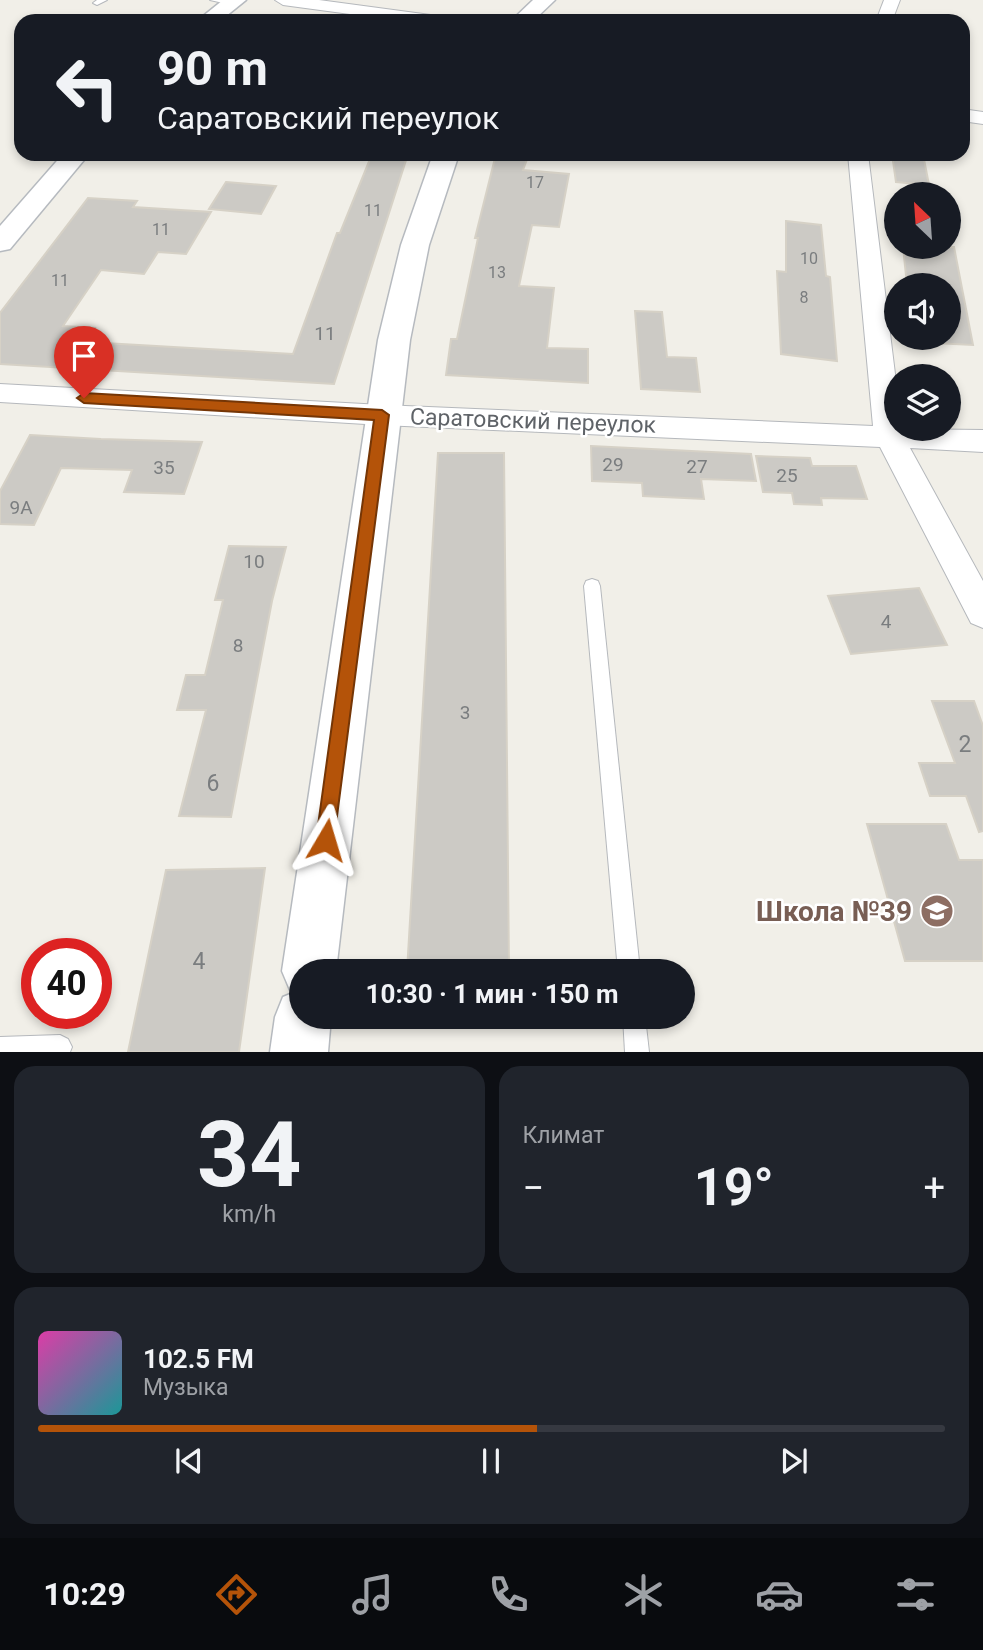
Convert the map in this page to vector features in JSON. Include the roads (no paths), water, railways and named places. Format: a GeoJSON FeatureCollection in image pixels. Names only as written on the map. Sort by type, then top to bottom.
{"type":"FeatureCollection","features":[{"type":"Feature","properties":{"kind":"street"},"geometry":{"type":"LineString","coordinates":[[283,0],[386,14]]}},
{"type":"Feature","properties":{"kind":"street"},"geometry":{"type":"LineString","coordinates":[[529,14],[545,0]]}},
{"type":"Feature","properties":{"kind":"street"},"geometry":{"type":"LineString","coordinates":[[214,14],[227,1]]}},
{"type":"Feature","properties":{"kind":"street"},"geometry":{"type":"LineString","coordinates":[[0,243],[70,161]]}},
{"type":"Feature","properties":{"kind":"street"},"geometry":{"type":"LineString","coordinates":[[311,959],[382,415],[406,281],[435,179],[443,161]]}},
{"type":"Feature","properties":{"kind":"street"},"geometry":{"type":"LineString","coordinates":[[859,161],[884,398]]}},
{"type":"Feature","properties":{"kind":"street","name":"Саратовский переулок"},"geometry":{"type":"LineString","coordinates":[[0,393],[382,415],[884,435]]}},
{"type":"Feature","properties":{"kind":"street","name":"Саратовский переулок"},"geometry":{"type":"LineString","coordinates":[[961,440],[983,441]]}},
{"type":"Feature","properties":{"kind":"street"},"geometry":{"type":"LineString","coordinates":[[891,441],[983,613]]}},
{"type":"Feature","properties":{"kind":"street"},"geometry":{"type":"LineString","coordinates":[[299,1052],[302,1029]]}},
{"type":"Feature","properties":{"kind":"lane"},"geometry":{"type":"LineString","coordinates":[[592,586],[628,959]]}},
{"type":"Feature","properties":{"kind":"lane"},"geometry":{"type":"LineString","coordinates":[[635,1029],[637,1052]]}},
{"type":"Feature","properties":{"kind":"lane"},"geometry":{"type":"LineString","coordinates":[[0,1049],[60,1046]]}},
{"type":"Feature","properties":{"kind":"place","name":"Школа №39"},"geometry":{"type":"Point","coordinates":[937,911]}}]}
